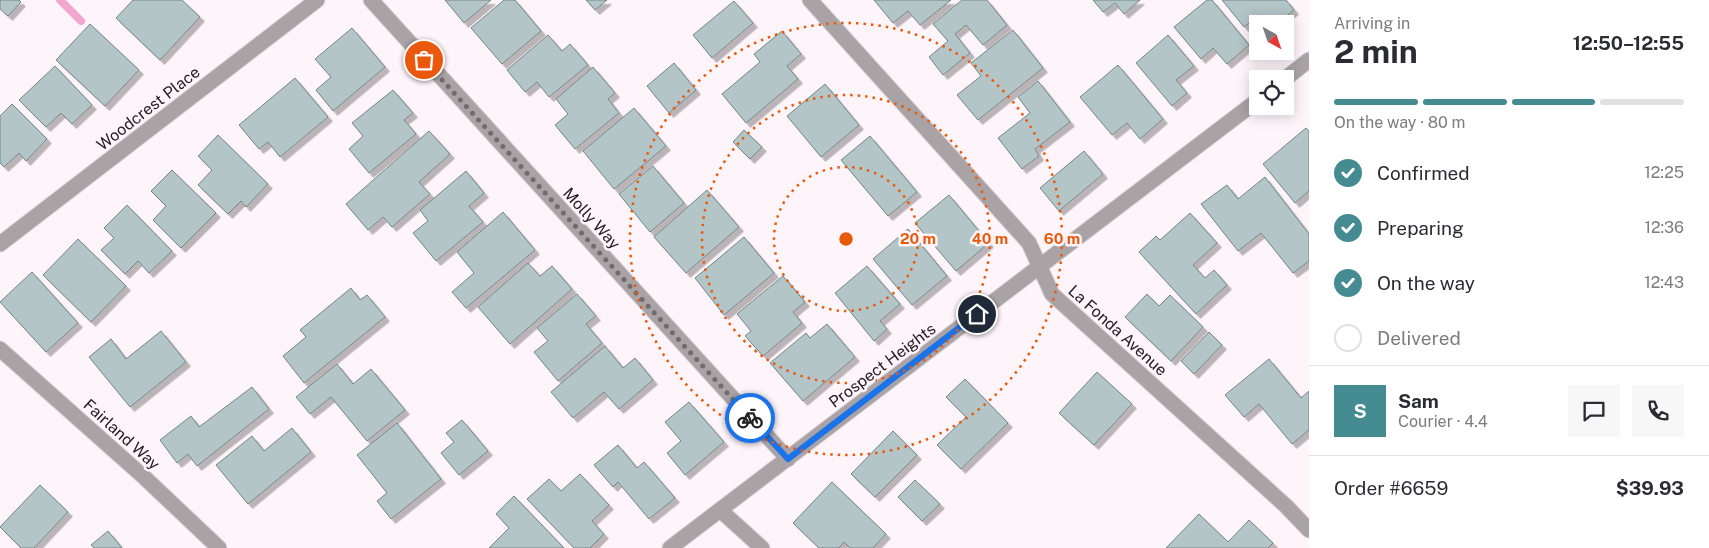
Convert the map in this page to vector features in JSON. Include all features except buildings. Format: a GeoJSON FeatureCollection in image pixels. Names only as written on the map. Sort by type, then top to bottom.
{"type":"FeatureCollection","features":[{"type":"Feature","properties":{"kind":"street","name":"Woodcrest Place"},"geometry":{"type":"LineString","coordinates":[[0,244],[317,0]]}},
{"type":"Feature","properties":{"kind":"street","name":"Molly Way"},"geometry":{"type":"LineString","coordinates":[[371,0],[788,459]]}},
{"type":"Feature","properties":{"kind":"street","name":"La Fonda Avenue"},"geometry":{"type":"LineString","coordinates":[[810,0],[1029,243],[1052,294],[1286,506],[1309,530]]}},
{"type":"Feature","properties":{"kind":"street"},"geometry":{"type":"LineString","coordinates":[[1294,72],[1309,60]]}},
{"type":"Feature","properties":{"kind":"street","name":"Prospect Heights"},"geometry":{"type":"LineString","coordinates":[[670,548],[1249,107]]}},
{"type":"Feature","properties":{"kind":"street","name":"Fairland Way"},"geometry":{"type":"LineString","coordinates":[[0,349],[145,478],[219,548]]}},
{"type":"Feature","properties":{"kind":"street"},"geometry":{"type":"LineString","coordinates":[[720,510],[762,548]]}},
{"type":"Feature","properties":{"kind":"waterway"},"geometry":{"type":"LineString","coordinates":[[60,0],[81,21]]}},
{"type":"Feature","properties":{"kind":"way so far"},"geometry":{"type":"LineString","coordinates":[[424,60],[750,418]]}},
{"type":"Feature","properties":{"kind":"route"},"geometry":{"type":"LineString","coordinates":[[750,418],[788,459],[977,314]]}}]}
